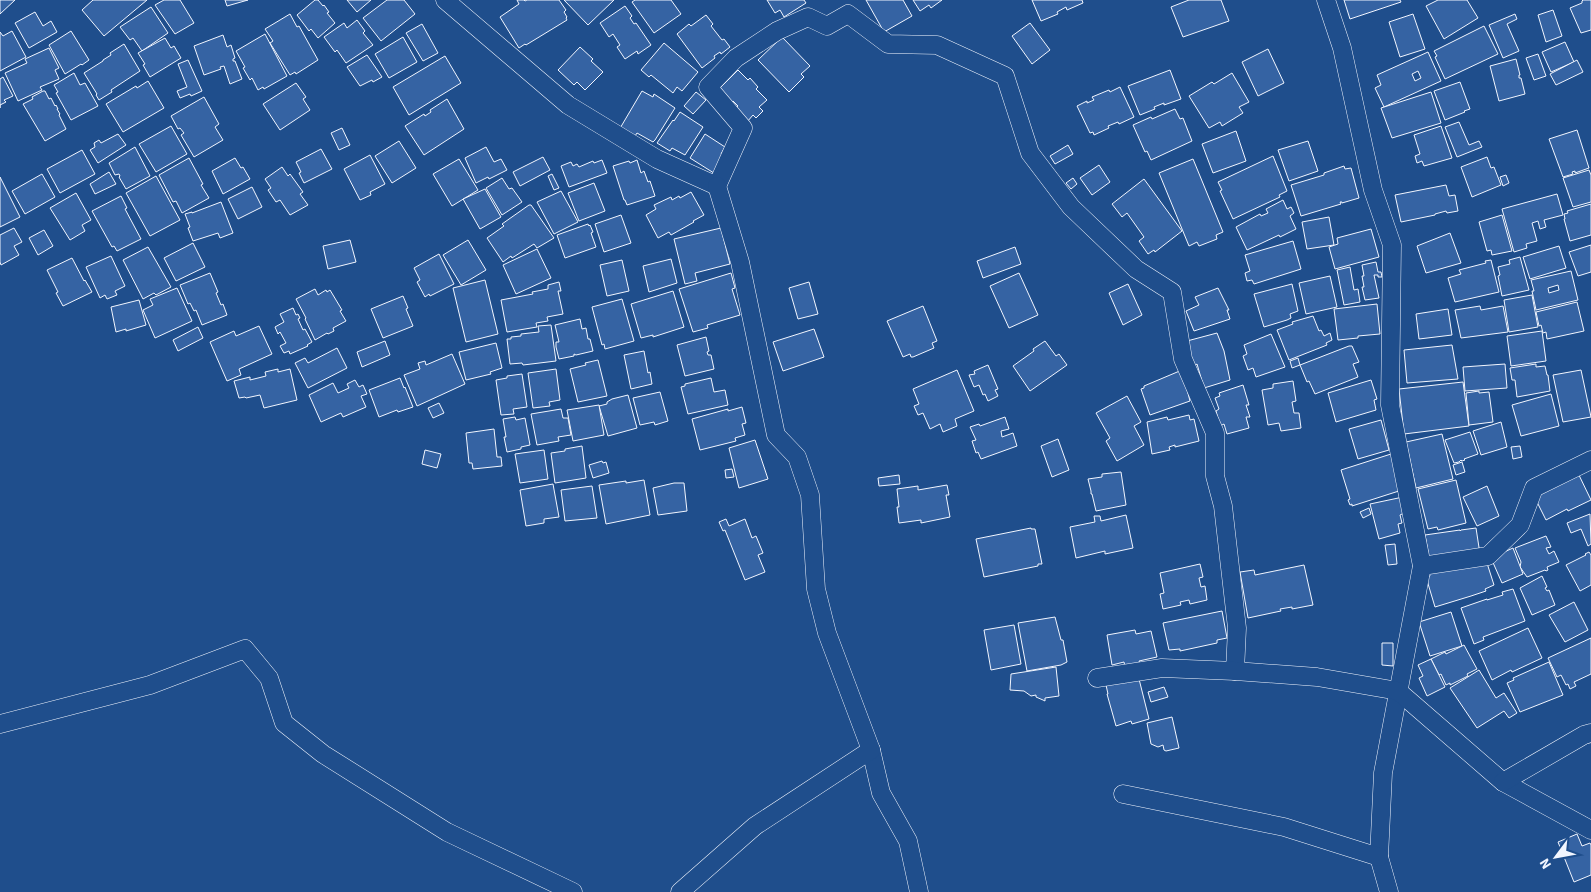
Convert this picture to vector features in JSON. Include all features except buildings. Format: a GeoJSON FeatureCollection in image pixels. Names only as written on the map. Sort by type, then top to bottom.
{"type":"FeatureCollection","features":[{"type":"Feature","properties":{"kind":"street"},"geometry":{"type":"LineString","coordinates":[[445,0],[568,105],[657,158],[716,186]]}},
{"type":"Feature","properties":{"kind":"street"},"geometry":{"type":"LineString","coordinates":[[1326,0],[1342,48],[1373,190],[1392,244],[1390,405],[1422,566],[1383,773],[1379,857],[1389,892]]}},
{"type":"Feature","properties":{"kind":"street"},"geometry":{"type":"LineString","coordinates":[[919,892],[908,841],[881,793],[871,750],[827,633],[816,589],[810,495],[798,457],[776,435],[740,262],[716,186],[743,128],[708,86],[736,58],[777,32],[808,17],[827,26],[848,14],[888,44],[937,45],[1005,76],[1030,153],[1071,207],[1136,269],[1172,292],[1183,359],[1215,433],[1215,476],[1223,506],[1238,628],[1235,671]]}},
{"type":"Feature","properties":{"kind":"street"},"geometry":{"type":"LineString","coordinates":[[1422,566],[1488,556],[1520,525],[1534,488],[1591,460]]}},
{"type":"Feature","properties":{"kind":"street"},"geometry":{"type":"LineString","coordinates":[[0,724],[150,685],[245,649],[269,678],[284,723],[323,754],[447,832],[573,892]]}},
{"type":"Feature","properties":{"kind":"street"},"geometry":{"type":"LineString","coordinates":[[1098,678],[1162,668],[1235,671],[1317,677],[1398,691],[1503,782],[1591,830]]}},
{"type":"Feature","properties":{"kind":"street"},"geometry":{"type":"LineString","coordinates":[[1503,782],[1584,735],[1591,733]]}},
{"type":"Feature","properties":{"kind":"street"},"geometry":{"type":"LineString","coordinates":[[680,892],[755,826],[871,750]]}},
{"type":"Feature","properties":{"kind":"street"},"geometry":{"type":"LineString","coordinates":[[1123,794],[1284,827],[1379,857]]}}]}
